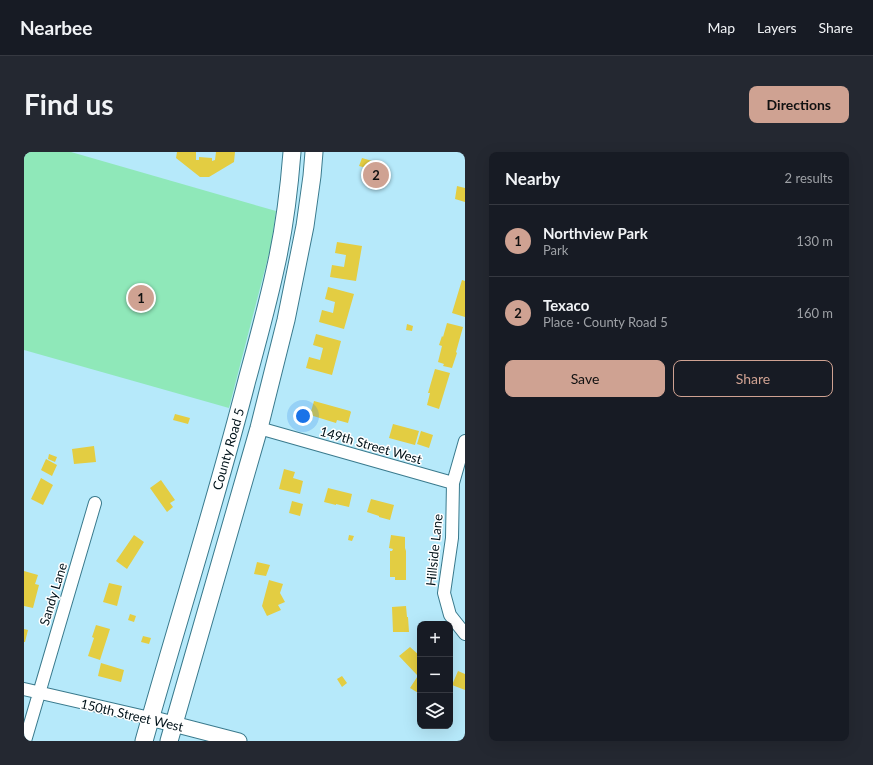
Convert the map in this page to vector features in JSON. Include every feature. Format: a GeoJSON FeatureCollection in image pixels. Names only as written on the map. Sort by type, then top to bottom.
{"type":"FeatureCollection","features":[{"type":"Feature","properties":{"kind":"main road","name":"County Road 5"},"geometry":{"type":"LineString","coordinates":[[144,741],[236,422],[262,323],[284,223],[292,152]]}},
{"type":"Feature","properties":{"kind":"main road","name":"County Road 5"},"geometry":{"type":"LineString","coordinates":[[169,741],[259,428],[286,320],[305,226],[314,152]]}},
{"type":"Feature","properties":{"kind":"street","name":"149th Street West"},"geometry":{"type":"LineString","coordinates":[[259,428],[453,483]]}},
{"type":"Feature","properties":{"kind":"street","name":"Hillside Lane"},"geometry":{"type":"LineString","coordinates":[[465,441],[453,483],[452,538],[444,593],[450,615],[465,634]]}},
{"type":"Feature","properties":{"kind":"street","name":"Sandy Lane"},"geometry":{"type":"LineString","coordinates":[[25,741],[95,503]]}},
{"type":"Feature","properties":{"kind":"street","name":"150th Street West"},"geometry":{"type":"LineString","coordinates":[[24,689],[150,718],[239,741]]}},
{"type":"Feature","properties":{"kind":"green space"},"geometry":{"type":"Polygon","coordinates":[[[24,152],[71,152],[276,211],[271,246],[229,408],[24,350],[24,152]]]}},
{"type":"Feature","properties":{"kind":"building"},"geometry":{"type":"Polygon","coordinates":[[[177,152],[196,152],[196,160],[199,160],[199,157],[212,158],[212,161],[215,160],[216,152],[235,152],[234,162],[209,177],[200,177],[176,158],[177,152]]]}},
{"type":"Feature","properties":{"kind":"building"},"geometry":{"type":"Polygon","coordinates":[[[362,158],[386,165],[380,185],[367,181],[370,169],[359,166],[362,158]]]}},
{"type":"Feature","properties":{"kind":"building"},"geometry":{"type":"Polygon","coordinates":[[[457,186],[465,188],[465,202],[455,199],[457,186]]]}},
{"type":"Feature","properties":{"kind":"building"},"geometry":{"type":"Polygon","coordinates":[[[337,242],[362,246],[356,281],[330,277],[332,265],[344,267],[346,255],[335,253],[337,242]]]}},
{"type":"Feature","properties":{"kind":"building"},"geometry":{"type":"Polygon","coordinates":[[[462,280],[465,281],[465,317],[452,313],[462,280]]]}},
{"type":"Feature","properties":{"kind":"building"},"geometry":{"type":"Polygon","coordinates":[[[328,287],[354,294],[344,329],[319,322],[322,310],[333,313],[335,302],[325,299],[328,287]]]}},
{"type":"Feature","properties":{"kind":"building"},"geometry":{"type":"Polygon","coordinates":[[[447,323],[463,327],[452,368],[443,366],[444,364],[438,362],[442,346],[439,345],[447,323]]]}},
{"type":"Feature","properties":{"kind":"building"},"geometry":{"type":"Polygon","coordinates":[[[407,324],[413,326],[412,331],[406,330],[407,324]]]}},
{"type":"Feature","properties":{"kind":"building"},"geometry":{"type":"Polygon","coordinates":[[[316,334],[341,341],[332,375],[306,368],[309,357],[320,360],[323,348],[313,345],[316,334]]]}},
{"type":"Feature","properties":{"kind":"building"},"geometry":{"type":"Polygon","coordinates":[[[435,369],[450,373],[439,409],[427,405],[430,393],[428,393],[435,369]]]}},
{"type":"Feature","properties":{"kind":"building"},"geometry":{"type":"Polygon","coordinates":[[[314,401],[350,411],[348,423],[337,420],[336,423],[310,415],[314,401]]]}},
{"type":"Feature","properties":{"kind":"building"},"geometry":{"type":"Polygon","coordinates":[[[175,414],[190,418],[188,424],[173,420],[175,414]]]}},
{"type":"Feature","properties":{"kind":"building"},"geometry":{"type":"Polygon","coordinates":[[[393,424],[419,431],[415,445],[389,438],[393,424]]]}},
{"type":"Feature","properties":{"kind":"building"},"geometry":{"type":"Polygon","coordinates":[[[421,431],[433,435],[429,448],[417,444],[421,431]]]}},
{"type":"Feature","properties":{"kind":"building"},"geometry":{"type":"Polygon","coordinates":[[[94,446],[96,462],[74,464],[72,449],[94,446]]]}},
{"type":"Feature","properties":{"kind":"building"},"geometry":{"type":"Polygon","coordinates":[[[49,454],[57,457],[55,462],[48,459],[49,454]]]}},
{"type":"Feature","properties":{"kind":"building"},"geometry":{"type":"Polygon","coordinates":[[[46,459],[57,465],[52,476],[41,470],[46,459]]]}},
{"type":"Feature","properties":{"kind":"building"},"geometry":{"type":"Polygon","coordinates":[[[284,469],[295,472],[293,478],[303,481],[300,494],[279,489],[284,469]]]}},
{"type":"Feature","properties":{"kind":"building"},"geometry":{"type":"Polygon","coordinates":[[[41,478],[53,485],[43,505],[31,499],[41,478]]]}},
{"type":"Feature","properties":{"kind":"building"},"geometry":{"type":"Polygon","coordinates":[[[161,480],[175,500],[170,503],[173,507],[167,512],[150,488],[161,480]]]}},
{"type":"Feature","properties":{"kind":"building"},"geometry":{"type":"Polygon","coordinates":[[[328,488],[352,494],[349,507],[324,502],[328,488]]]}},
{"type":"Feature","properties":{"kind":"building"},"geometry":{"type":"Polygon","coordinates":[[[371,499],[394,505],[390,520],[367,512],[371,499]]]}},
{"type":"Feature","properties":{"kind":"building"},"geometry":{"type":"Polygon","coordinates":[[[292,501],[303,504],[300,516],[289,513],[292,501]]]}},
{"type":"Feature","properties":{"kind":"building"},"geometry":{"type":"Polygon","coordinates":[[[134,535],[144,542],[127,569],[116,561],[134,535]]]}},
{"type":"Feature","properties":{"kind":"building"},"geometry":{"type":"Polygon","coordinates":[[[349,535],[354,536],[352,541],[348,540],[349,535]]]}},
{"type":"Feature","properties":{"kind":"building"},"geometry":{"type":"Polygon","coordinates":[[[391,535],[405,537],[406,580],[395,580],[395,577],[390,577],[390,551],[393,549],[389,548],[391,535]]]}},
{"type":"Feature","properties":{"kind":"building"},"geometry":{"type":"Polygon","coordinates":[[[257,562],[270,565],[266,576],[254,574],[257,562]]]}},
{"type":"Feature","properties":{"kind":"building"},"geometry":{"type":"Polygon","coordinates":[[[24,571],[38,575],[35,584],[39,585],[33,608],[24,606],[24,571]]]}},
{"type":"Feature","properties":{"kind":"building"},"geometry":{"type":"Polygon","coordinates":[[[269,580],[283,584],[280,593],[285,602],[278,605],[281,610],[267,616],[262,606],[269,580]]]}},
{"type":"Feature","properties":{"kind":"building"},"geometry":{"type":"Polygon","coordinates":[[[109,583],[122,586],[117,606],[103,602],[109,583]]]}},
{"type":"Feature","properties":{"kind":"building"},"geometry":{"type":"Polygon","coordinates":[[[406,606],[409,632],[393,632],[392,607],[406,606]]]}},
{"type":"Feature","properties":{"kind":"building"},"geometry":{"type":"Polygon","coordinates":[[[130,614],[136,616],[134,622],[128,620],[130,614]]]}},
{"type":"Feature","properties":{"kind":"building"},"geometry":{"type":"Polygon","coordinates":[[[96,625],[110,629],[100,660],[88,656],[94,638],[92,637],[96,625]]]}},
{"type":"Feature","properties":{"kind":"building"},"geometry":{"type":"Polygon","coordinates":[[[24,629],[28,630],[25,642],[24,642],[24,629]]]}},
{"type":"Feature","properties":{"kind":"building"},"geometry":{"type":"Polygon","coordinates":[[[143,636],[151,638],[149,644],[141,642],[143,636]]]}},
{"type":"Feature","properties":{"kind":"building"},"geometry":{"type":"Polygon","coordinates":[[[410,647],[417,653],[417,675],[399,656],[410,647]]]}},
{"type":"Feature","properties":{"kind":"building"},"geometry":{"type":"Polygon","coordinates":[[[101,663],[124,670],[121,682],[98,676],[101,663]]]}},
{"type":"Feature","properties":{"kind":"building"},"geometry":{"type":"Polygon","coordinates":[[[458,671],[465,674],[465,690],[453,685],[458,671]]]}},
{"type":"Feature","properties":{"kind":"building"},"geometry":{"type":"Polygon","coordinates":[[[342,676],[347,683],[342,687],[337,679],[342,676]]]}},
{"type":"Feature","properties":{"kind":"building"},"geometry":{"type":"Polygon","coordinates":[[[417,677],[417,692],[410,688],[417,677]]]}},
{"type":"Feature","properties":{"kind":"place","name":"Texaco"},"geometry":{"type":"Point","coordinates":[376,175]}},
{"type":"Feature","properties":{"kind":"place","name":"Northview Park"},"geometry":{"type":"Point","coordinates":[141,298]}}]}
